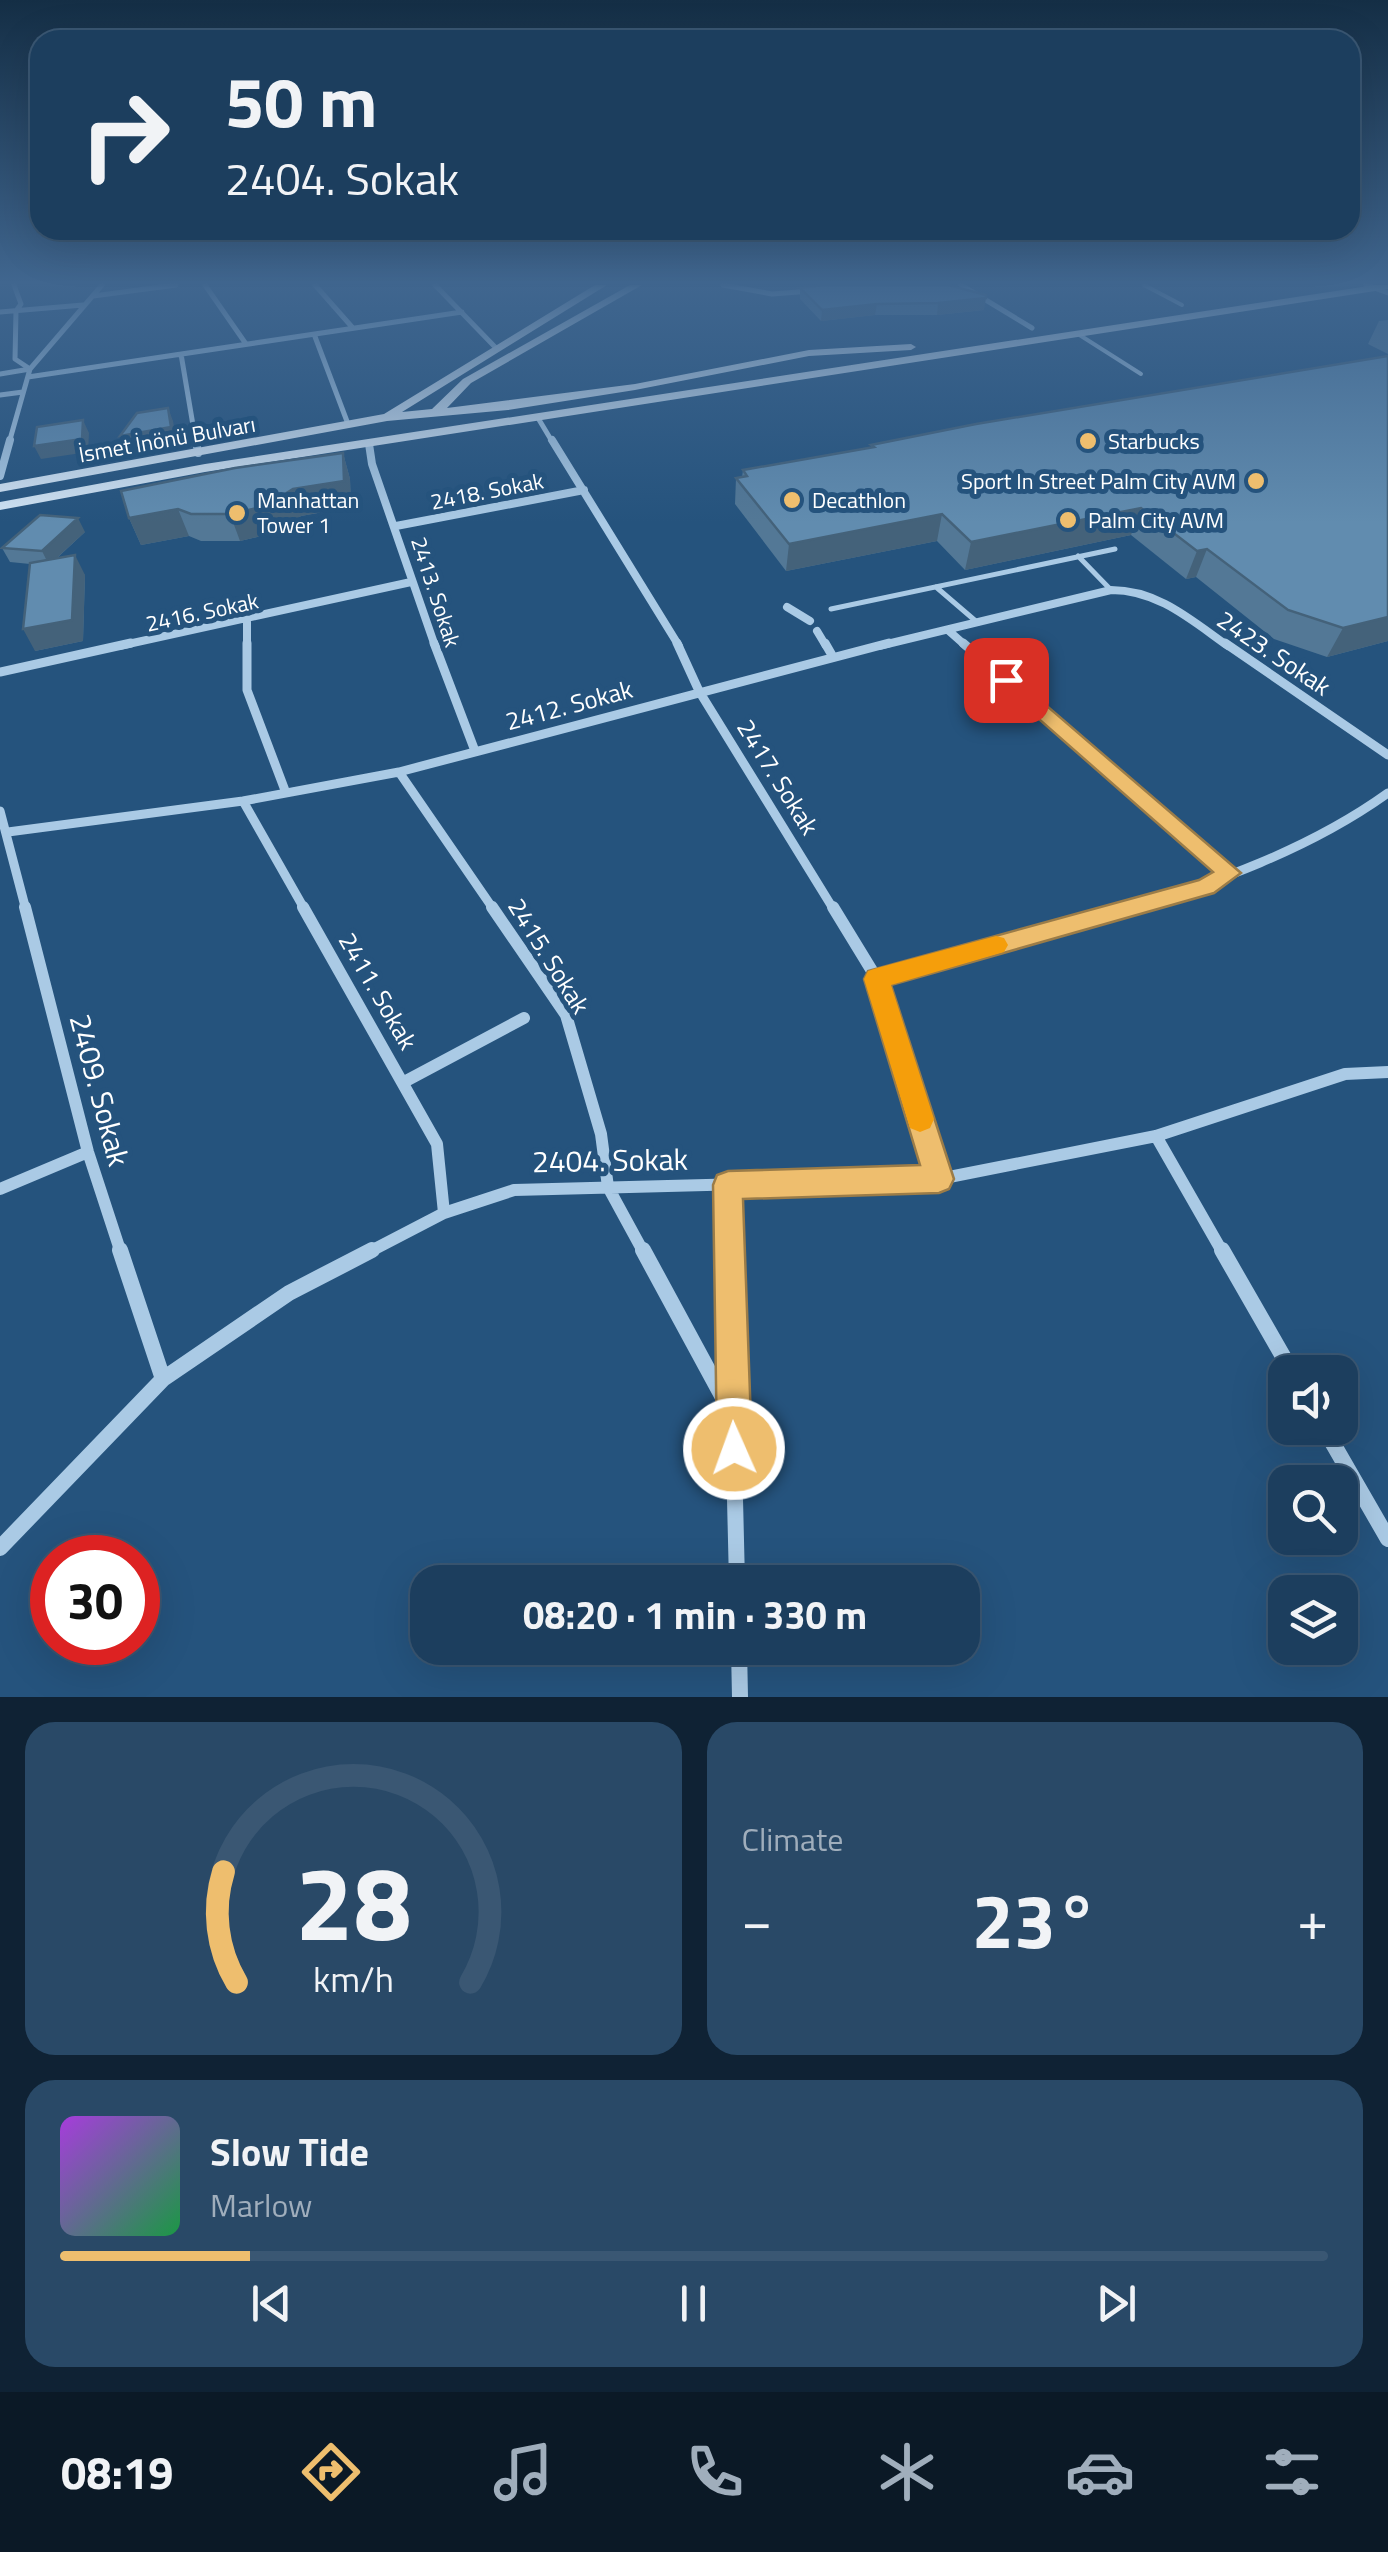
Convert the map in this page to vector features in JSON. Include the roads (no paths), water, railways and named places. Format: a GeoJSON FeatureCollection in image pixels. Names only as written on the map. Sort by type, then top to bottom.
{"type":"FeatureCollection","features":[{"type":"Feature","properties":{"kind":"main road","name":"İsmet İnönü Bulvarı"},"geometry":{"type":"LineString","coordinates":[[0,488],[387,417],[468,364]]}},
{"type":"Feature","properties":{"kind":"main road"},"geometry":{"type":"LineString","coordinates":[[419,436],[432,425],[433,413],[467,382],[498,364]]}},
{"type":"Feature","properties":{"kind":"main road"},"geometry":{"type":"LineString","coordinates":[[369,444],[373,428],[387,417],[508,406],[712,375],[758,364]]}},
{"type":"Feature","properties":{"kind":"main road"},"geometry":{"type":"LineString","coordinates":[[794,364],[832,372],[844,364]]}},
{"type":"Feature","properties":{"kind":"main road","name":"İsmet İnönü Bulvarı"},"geometry":{"type":"LineString","coordinates":[[0,506],[205,468],[883,364]]}},
{"type":"Feature","properties":{"kind":"main road"},"geometry":{"type":"LineString","coordinates":[[467,382],[470,392],[482,401],[508,406]]}},
{"type":"Feature","properties":{"kind":"street"},"geometry":{"type":"LineString","coordinates":[[20,364],[29,373]]}},
{"type":"Feature","properties":{"kind":"street"},"geometry":{"type":"LineString","coordinates":[[0,476],[22,392],[36,364]]}},
{"type":"Feature","properties":{"kind":"street"},"geometry":{"type":"LineString","coordinates":[[0,374],[99,364]]}},
{"type":"Feature","properties":{"kind":"street"},"geometry":{"type":"LineString","coordinates":[[183,364],[198,454]]}},
{"type":"Feature","properties":{"kind":"street"},"geometry":{"type":"LineString","coordinates":[[325,364],[348,424]]}},
{"type":"Feature","properties":{"kind":"street"},"geometry":{"type":"LineString","coordinates":[[0,396],[22,392]]}},
{"type":"Feature","properties":{"kind":"street","name":"2417. Sokak"},"geometry":{"type":"LineString","coordinates":[[538,418],[686,658],[698,691],[877,979],[939,1179]]}},
{"type":"Feature","properties":{"kind":"street","name":"2413. Sokak"},"geometry":{"type":"LineString","coordinates":[[369,444],[410,582],[474,751]]}},
{"type":"Feature","properties":{"kind":"street","name":"2418. Sokak"},"geometry":{"type":"LineString","coordinates":[[396,526],[584,490]]}},
{"type":"Feature","properties":{"kind":"street","name":"2416. Sokak"},"geometry":{"type":"LineString","coordinates":[[0,672],[247,621],[410,582]]}},
{"type":"Feature","properties":{"kind":"street","name":"2412. Sokak"},"geometry":{"type":"LineString","coordinates":[[8,832],[243,801],[399,772],[833,656],[950,632],[1112,590],[1134,590]]}},
{"type":"Feature","properties":{"kind":"street","name":"2423. Sokak"},"geometry":{"type":"LineString","coordinates":[[1134,590],[1157,597],[1388,754]]}},
{"type":"Feature","properties":{"kind":"street"},"geometry":{"type":"LineString","coordinates":[[787,607],[810,620]]}},
{"type":"Feature","properties":{"kind":"street"},"geometry":{"type":"LineString","coordinates":[[247,621],[247,690],[286,793]]}},
{"type":"Feature","properties":{"kind":"street"},"geometry":{"type":"LineString","coordinates":[[817,631],[833,656]]}},
{"type":"Feature","properties":{"kind":"street"},"geometry":{"type":"LineString","coordinates":[[950,632],[1230,873]]}},
{"type":"Feature","properties":{"kind":"street","name":"2415. Sokak"},"geometry":{"type":"LineString","coordinates":[[399,772],[566,1016],[601,1134],[608,1188]]}},
{"type":"Feature","properties":{"kind":"street"},"geometry":{"type":"LineString","coordinates":[[877,979],[1206,886],[1356,816],[1388,793]]}},
{"type":"Feature","properties":{"kind":"street","name":"2411. Sokak"},"geometry":{"type":"LineString","coordinates":[[243,801],[438,1144],[444,1213]]}},
{"type":"Feature","properties":{"kind":"street","name":"2409. Sokak"},"geometry":{"type":"LineString","coordinates":[[0,811],[88,1152],[162,1379]]}},
{"type":"Feature","properties":{"kind":"street"},"geometry":{"type":"LineString","coordinates":[[404,1082],[524,1018]]}},
{"type":"Feature","properties":{"kind":"street","name":"2404. Sokak"},"geometry":{"type":"LineString","coordinates":[[0,1548],[162,1379],[289,1293],[444,1213],[514,1190],[939,1179],[1156,1136],[1345,1074],[1388,1072]]}},
{"type":"Feature","properties":{"kind":"street"},"geometry":{"type":"LineString","coordinates":[[1156,1136],[1282,1355]]}},
{"type":"Feature","properties":{"kind":"street"},"geometry":{"type":"LineString","coordinates":[[0,1189],[88,1152]]}},
{"type":"Feature","properties":{"kind":"street"},"geometry":{"type":"LineString","coordinates":[[728,1185],[737,1565]]}},
{"type":"Feature","properties":{"kind":"street"},"geometry":{"type":"LineString","coordinates":[[608,1188],[733,1416]]}},
{"type":"Feature","properties":{"kind":"street"},"geometry":{"type":"LineString","coordinates":[[1334,1445],[1388,1539]]}},
{"type":"Feature","properties":{"kind":"street"},"geometry":{"type":"LineString","coordinates":[[739,1665],[740,1697]]}},
{"type":"Feature","properties":{"kind":"lane"},"geometry":{"type":"LineString","coordinates":[[1126,364],[1141,374]]}},
{"type":"Feature","properties":{"kind":"lane"},"geometry":{"type":"LineString","coordinates":[[831,609],[1115,549]]}},
{"type":"Feature","properties":{"kind":"lane"},"geometry":{"type":"LineString","coordinates":[[1078,556],[1112,590]]}},
{"type":"Feature","properties":{"kind":"lane"},"geometry":{"type":"LineString","coordinates":[[936,587],[978,623]]}},
{"type":"Feature","properties":{"kind":"place","name":"Starbucks"},"geometry":{"type":"Point","coordinates":[1088,441]}},
{"type":"Feature","properties":{"kind":"place","name":"Sport In Street Palm City AVM"},"geometry":{"type":"Point","coordinates":[1256,481]}},
{"type":"Feature","properties":{"kind":"place","name":"Decathlon"},"geometry":{"type":"Point","coordinates":[792,500]}},
{"type":"Feature","properties":{"kind":"place","name":"Manhattan Tower 1"},"geometry":{"type":"Point","coordinates":[237,513]}},
{"type":"Feature","properties":{"kind":"place","name":"Palm City AVM"},"geometry":{"type":"Point","coordinates":[1068,520]}}]}
